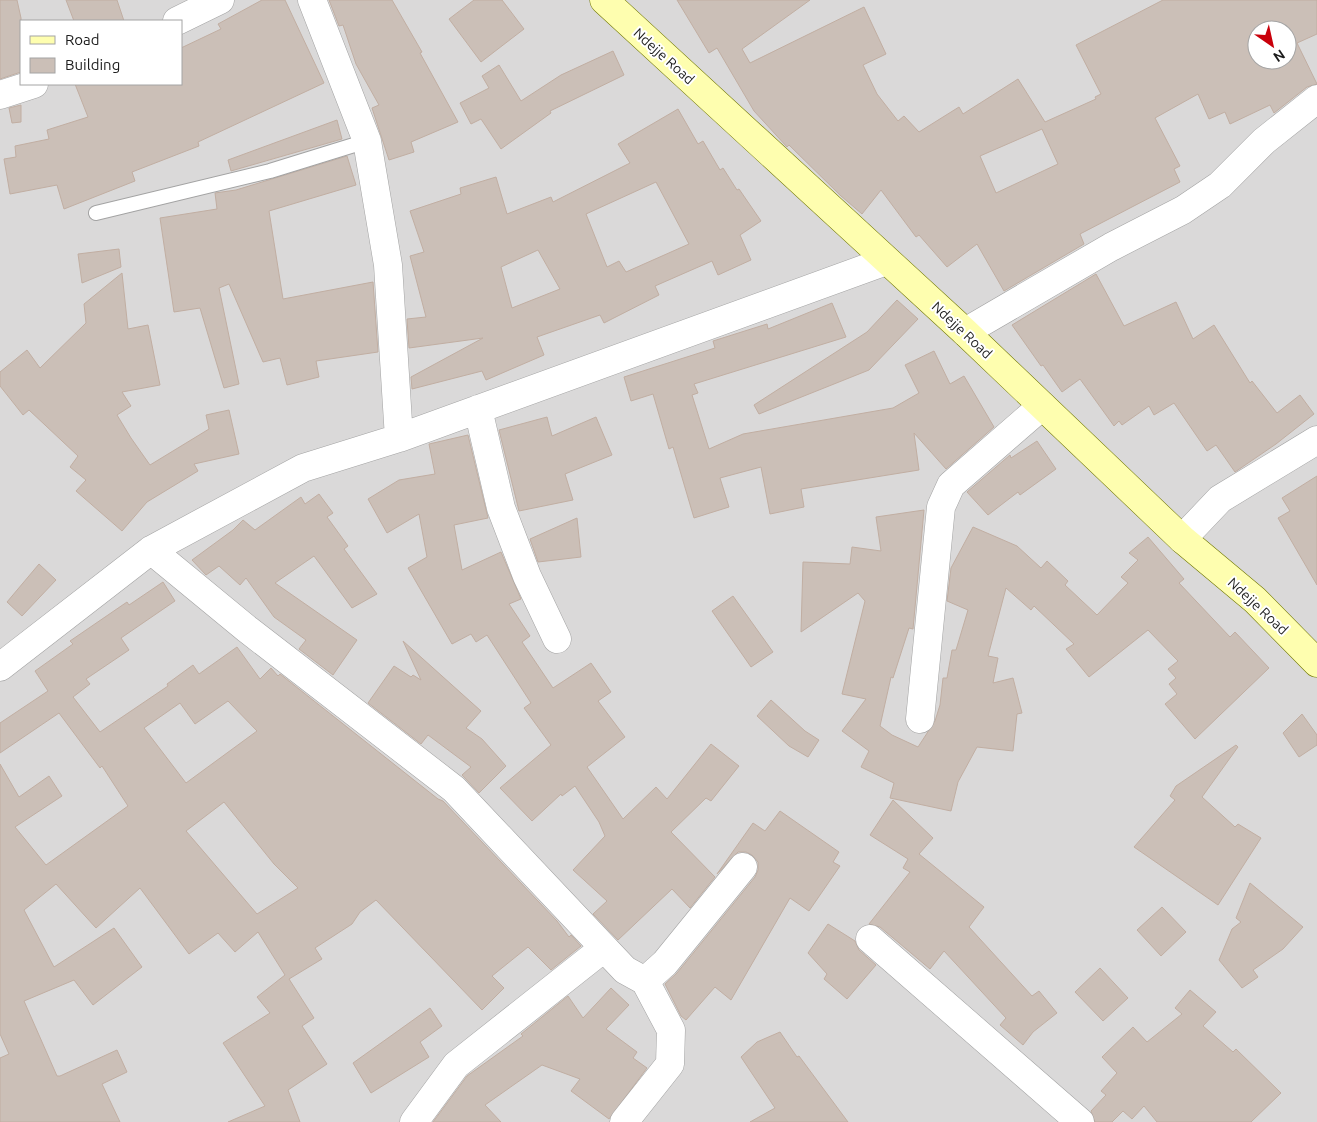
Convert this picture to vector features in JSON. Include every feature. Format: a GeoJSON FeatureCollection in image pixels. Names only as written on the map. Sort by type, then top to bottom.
{"type":"FeatureCollection","features":[{"type":"Feature","properties":{"kind":"street"},"geometry":{"type":"LineString","coordinates":[[179,20],[220,0]]}},
{"type":"Feature","properties":{"kind":"street"},"geometry":{"type":"LineString","coordinates":[[312,0],[367,141],[388,265],[399,438]]}},
{"type":"Feature","properties":{"kind":"street","name":"Ndejje Road"},"geometry":{"type":"LineString","coordinates":[[616,3],[886,261],[965,332],[1182,538],[1255,600],[1317,663]]}},
{"type":"Feature","properties":{"kind":"street"},"geometry":{"type":"LineString","coordinates":[[0,95],[31,85]]}},
{"type":"Feature","properties":{"kind":"street"},"geometry":{"type":"LineString","coordinates":[[965,332],[1206,195],[1220,185],[1264,141],[1317,99]]}},
{"type":"Feature","properties":{"kind":"street"},"geometry":{"type":"LineString","coordinates":[[0,667],[151,550],[303,468],[399,438],[886,261]]}},
{"type":"Feature","properties":{"kind":"street"},"geometry":{"type":"LineString","coordinates":[[920,719],[941,507],[951,485],[1042,406]]}},
{"type":"Feature","properties":{"kind":"street"},"geometry":{"type":"LineString","coordinates":[[478,409],[501,508],[527,576],[557,639]]}},
{"type":"Feature","properties":{"kind":"street"},"geometry":{"type":"LineString","coordinates":[[1182,538],[1220,499],[1317,440]]}},
{"type":"Feature","properties":{"kind":"street"},"geometry":{"type":"LineString","coordinates":[[151,550],[247,630],[454,788],[625,970],[645,981],[671,1030],[670,1064],[624,1122]]}},
{"type":"Feature","properties":{"kind":"street"},"geometry":{"type":"LineString","coordinates":[[645,981],[665,963],[744,866]]}},
{"type":"Feature","properties":{"kind":"street"},"geometry":{"type":"LineString","coordinates":[[870,939],[1080,1122]]}},
{"type":"Feature","properties":{"kind":"street"},"geometry":{"type":"LineString","coordinates":[[414,1122],[456,1065],[604,948]]}},
{"type":"Feature","properties":{"kind":"lane"},"geometry":{"type":"LineString","coordinates":[[96,213],[270,171],[367,141]]}},
{"type":"Feature","properties":{"kind":"shaded area"},"geometry":{"type":"Polygon","coordinates":[[[0,0],[1317,0],[1317,1122],[0,1122],[0,0]]]}},
{"type":"Feature","properties":{"kind":"building"},"geometry":{"type":"Polygon","coordinates":[[[0,0],[17,0],[21,18],[20,72],[0,79],[0,0]]]}},
{"type":"Feature","properties":{"kind":"building"},"geometry":{"type":"Polygon","coordinates":[[[66,0],[117,0],[124,20],[74,20],[66,0]]]}},
{"type":"Feature","properties":{"kind":"building"},"geometry":{"type":"Polygon","coordinates":[[[262,0],[285,0],[324,83],[198,142],[199,146],[132,172],[135,181],[64,209],[57,185],[10,194],[4,159],[16,157],[15,146],[49,139],[47,130],[88,117],[75,85],[182,85],[182,48],[221,29],[218,24],[262,0]]]}},
{"type":"Feature","properties":{"kind":"building"},"geometry":{"type":"Polygon","coordinates":[[[329,0],[392,0],[422,52],[420,53],[458,122],[411,142],[414,152],[389,160],[372,108],[379,105],[356,64],[343,25],[339,26],[329,0]]]}},
{"type":"Feature","properties":{"kind":"building"},"geometry":{"type":"Polygon","coordinates":[[[474,0],[502,0],[524,29],[481,62],[449,19],[474,0]]]}},
{"type":"Feature","properties":{"kind":"building"},"geometry":{"type":"Polygon","coordinates":[[[677,0],[810,0],[742,49],[750,63],[864,7],[886,54],[863,65],[877,94],[898,121],[904,116],[919,132],[959,107],[963,114],[1018,79],[1045,122],[1096,99],[1095,97],[1101,94],[1076,45],[1163,0],[1317,0],[1317,34],[1297,43],[1317,84],[1307,87],[1274,113],[1270,105],[1230,124],[1225,112],[1209,119],[1198,94],[1155,118],[1180,166],[1174,169],[1180,182],[1080,234],[1084,244],[1004,291],[977,244],[947,267],[919,235],[916,237],[881,190],[862,214],[789,145],[787,147],[754,111],[717,48],[709,53],[677,0]],[[1042,129],[980,156],[996,193],[1058,164],[1042,129]]]}},
{"type":"Feature","properties":{"kind":"building"},"geometry":{"type":"Polygon","coordinates":[[[613,51],[624,75],[550,111],[551,113],[501,149],[481,119],[471,124],[460,103],[489,88],[482,76],[499,65],[521,101],[561,75],[613,51]]]}},
{"type":"Feature","properties":{"kind":"building"},"geometry":{"type":"Polygon","coordinates":[[[21,105],[21,122],[12,123],[9,108],[21,105]]]}},
{"type":"Feature","properties":{"kind":"building"},"geometry":{"type":"Polygon","coordinates":[[[678,109],[698,144],[703,141],[720,170],[723,168],[761,221],[740,235],[751,260],[718,275],[712,261],[655,286],[659,295],[604,323],[600,315],[537,337],[544,355],[486,380],[482,371],[412,389],[411,377],[483,338],[409,348],[407,319],[426,317],[410,256],[424,252],[410,211],[461,194],[460,188],[496,177],[507,214],[551,197],[553,202],[630,163],[618,144],[678,109]],[[656,182],[586,214],[607,267],[619,261],[626,272],[689,244],[656,182]],[[538,250],[501,267],[512,308],[560,289],[538,250]]]}},
{"type":"Feature","properties":{"kind":"building"},"geometry":{"type":"Polygon","coordinates":[[[337,120],[342,139],[231,171],[228,160],[337,120]]]}},
{"type":"Feature","properties":{"kind":"building"},"geometry":{"type":"Polygon","coordinates":[[[347,156],[356,185],[269,211],[283,299],[373,282],[378,352],[316,361],[319,377],[287,385],[280,358],[263,362],[229,284],[219,288],[239,384],[224,388],[200,308],[174,312],[160,218],[217,209],[215,193],[236,190],[347,156]]]}},
{"type":"Feature","properties":{"kind":"building"},"geometry":{"type":"Polygon","coordinates":[[[119,249],[121,267],[82,283],[78,254],[119,249]]]}},
{"type":"Feature","properties":{"kind":"building"},"geometry":{"type":"Polygon","coordinates":[[[122,273],[128,329],[148,325],[160,385],[122,392],[131,406],[117,415],[131,438],[150,465],[209,429],[206,415],[229,410],[239,454],[194,464],[198,471],[147,502],[122,531],[76,491],[86,480],[70,467],[78,456],[29,410],[23,415],[0,386],[0,372],[27,350],[40,368],[86,323],[84,304],[122,273]]]}},
{"type":"Feature","properties":{"kind":"building"},"geometry":{"type":"Polygon","coordinates":[[[1096,274],[1124,326],[1176,302],[1193,339],[1214,325],[1250,383],[1252,381],[1277,413],[1300,395],[1314,414],[1276,444],[1235,472],[1216,445],[1207,451],[1174,403],[1154,415],[1149,406],[1122,425],[1119,421],[1114,426],[1080,379],[1062,392],[1012,325],[1096,274]]]}},
{"type":"Feature","properties":{"kind":"building"},"geometry":{"type":"Polygon","coordinates":[[[897,300],[918,319],[869,370],[759,414],[754,405],[867,332],[897,300]]]}},
{"type":"Feature","properties":{"kind":"building"},"geometry":{"type":"Polygon","coordinates":[[[832,303],[846,337],[694,384],[698,393],[692,395],[709,449],[743,434],[893,408],[919,393],[905,365],[934,351],[950,384],[964,376],[994,427],[946,469],[914,433],[919,470],[801,489],[804,507],[770,514],[761,467],[720,478],[729,507],[694,518],[673,447],[669,449],[653,394],[631,401],[624,377],[715,348],[713,341],[767,324],[768,329],[832,303]]]}},
{"type":"Feature","properties":{"kind":"building"},"geometry":{"type":"Polygon","coordinates":[[[547,417],[552,436],[596,417],[612,455],[565,474],[573,500],[519,511],[499,430],[547,417]]]}},
{"type":"Feature","properties":{"kind":"building"},"geometry":{"type":"Polygon","coordinates":[[[468,435],[488,518],[454,525],[462,570],[501,552],[521,599],[509,604],[530,636],[522,642],[553,688],[591,663],[611,692],[598,701],[625,737],[587,767],[623,819],[656,787],[667,799],[711,744],[739,766],[711,801],[706,798],[671,832],[715,877],[690,908],[672,889],[618,940],[593,914],[607,901],[573,870],[605,836],[599,822],[575,786],[562,796],[561,794],[532,821],[500,788],[551,745],[524,708],[531,703],[487,635],[476,642],[471,634],[452,644],[408,568],[427,557],[419,514],[387,533],[368,499],[399,480],[435,474],[429,444],[468,435]]]}},
{"type":"Feature","properties":{"kind":"building"},"geometry":{"type":"Polygon","coordinates":[[[1037,441],[1056,469],[1020,495],[1018,492],[988,515],[967,492],[1010,455],[1011,458],[1037,441]]]}},
{"type":"Feature","properties":{"kind":"building"},"geometry":{"type":"Polygon","coordinates":[[[1317,476],[1317,585],[1278,518],[1290,511],[1282,498],[1317,476]]]}},
{"type":"Feature","properties":{"kind":"building"},"geometry":{"type":"Polygon","coordinates":[[[319,494],[333,513],[327,517],[348,546],[344,549],[377,594],[352,608],[314,556],[275,583],[357,640],[333,675],[299,649],[306,640],[274,617],[246,578],[240,585],[219,566],[206,575],[192,560],[233,530],[243,520],[255,530],[301,497],[305,504],[319,494]]]}},
{"type":"Feature","properties":{"kind":"building"},"geometry":{"type":"Polygon","coordinates":[[[924,510],[913,629],[909,628],[893,678],[891,677],[880,726],[892,735],[918,747],[935,721],[940,705],[943,678],[947,678],[952,650],[956,650],[968,610],[947,601],[951,568],[973,527],[1017,546],[1041,568],[1047,561],[1068,581],[1065,585],[1097,615],[1128,583],[1121,577],[1138,560],[1129,553],[1148,537],[1184,579],[1179,583],[1230,637],[1235,632],[1269,668],[1195,739],[1165,704],[1177,694],[1169,684],[1176,678],[1168,669],[1178,661],[1148,630],[1089,677],[1066,649],[1074,644],[1034,606],[1031,610],[1006,588],[988,656],[998,658],[993,683],[1013,678],[1022,713],[1017,714],[1013,751],[977,747],[958,782],[951,811],[890,798],[894,783],[861,767],[869,751],[842,731],[866,699],[842,694],[865,601],[858,593],[801,632],[803,562],[850,564],[852,547],[881,551],[876,517],[924,510]]]}},
{"type":"Feature","properties":{"kind":"building"},"geometry":{"type":"Polygon","coordinates":[[[577,518],[581,557],[538,562],[530,539],[577,518]]]}},
{"type":"Feature","properties":{"kind":"building"},"geometry":{"type":"Polygon","coordinates":[[[39,564],[56,580],[22,616],[7,602],[39,564]]]}},
{"type":"Feature","properties":{"kind":"building"},"geometry":{"type":"Polygon","coordinates":[[[163,582],[175,601],[121,638],[129,650],[86,679],[90,684],[73,697],[100,732],[168,686],[167,684],[193,665],[199,674],[237,647],[260,679],[271,668],[278,676],[280,674],[443,801],[557,921],[569,937],[571,935],[581,946],[551,970],[528,947],[492,976],[504,988],[482,1010],[376,900],[360,912],[352,924],[315,948],[322,959],[289,979],[314,1018],[302,1026],[327,1064],[288,1090],[300,1122],[228,1122],[265,1106],[223,1043],[270,1013],[257,997],[285,975],[258,932],[235,952],[218,933],[189,954],[140,888],[96,928],[56,884],[24,910],[54,967],[114,928],[142,967],[93,1005],[74,980],[24,1001],[57,1076],[117,1050],[127,1072],[102,1084],[120,1122],[0,1122],[0,1058],[9,1054],[0,1034],[0,764],[19,797],[49,776],[62,796],[15,827],[46,865],[128,806],[102,766],[100,768],[59,713],[0,753],[0,723],[48,691],[35,671],[73,644],[70,641],[127,602],[129,605],[163,582]],[[228,701],[195,724],[180,703],[144,728],[186,783],[257,731],[228,701]],[[224,802],[186,831],[257,914],[298,888],[274,864],[224,802]]]}},
{"type":"Feature","properties":{"kind":"building"},"geometry":{"type":"Polygon","coordinates":[[[733,596],[773,652],[751,667],[712,611],[733,596]]]}},
{"type":"Feature","properties":{"kind":"building"},"geometry":{"type":"Polygon","coordinates":[[[403,641],[481,711],[466,728],[482,739],[506,766],[479,793],[462,775],[471,767],[428,735],[421,744],[368,703],[394,666],[411,677],[413,675],[421,680],[403,641]]]}},
{"type":"Feature","properties":{"kind":"building"},"geometry":{"type":"Polygon","coordinates":[[[771,700],[805,731],[819,740],[808,757],[789,746],[757,716],[771,700]]]}},
{"type":"Feature","properties":{"kind":"building"},"geometry":{"type":"Polygon","coordinates":[[[1302,714],[1317,735],[1317,745],[1299,757],[1283,733],[1302,714]]]}},
{"type":"Feature","properties":{"kind":"building"},"geometry":{"type":"Polygon","coordinates":[[[1236,745],[1238,747],[1202,797],[1235,827],[1238,824],[1261,838],[1218,905],[1134,847],[1175,800],[1170,796],[1176,786],[1236,745]]]}},
{"type":"Feature","properties":{"kind":"building"},"geometry":{"type":"Polygon","coordinates":[[[893,800],[933,838],[919,854],[984,907],[969,927],[1032,996],[1039,991],[1057,1013],[1033,1032],[1023,1045],[1000,1025],[1006,1018],[944,951],[930,969],[880,927],[869,924],[910,872],[903,868],[908,859],[870,835],[893,800]]]}},
{"type":"Feature","properties":{"kind":"building"},"geometry":{"type":"Polygon","coordinates":[[[780,811],[839,852],[833,862],[840,866],[809,911],[790,898],[731,1000],[715,987],[686,1020],[681,1016],[665,984],[677,973],[755,877],[758,870],[758,862],[752,855],[746,852],[738,852],[717,874],[753,823],[765,831],[780,811]]]}},
{"type":"Feature","properties":{"kind":"building"},"geometry":{"type":"Polygon","coordinates":[[[1250,883],[1303,927],[1283,949],[1253,970],[1258,977],[1242,988],[1219,960],[1232,929],[1241,922],[1236,918],[1250,883]]]}},
{"type":"Feature","properties":{"kind":"building"},"geometry":{"type":"Polygon","coordinates":[[[1162,907],[1186,932],[1161,956],[1137,930],[1162,907]]]}},
{"type":"Feature","properties":{"kind":"building"},"geometry":{"type":"Polygon","coordinates":[[[828,924],[855,941],[859,950],[876,965],[847,999],[824,979],[827,974],[808,953],[828,924]]]}},
{"type":"Feature","properties":{"kind":"building"},"geometry":{"type":"Polygon","coordinates":[[[1100,968],[1128,998],[1103,1021],[1075,992],[1100,968]]]}},
{"type":"Feature","properties":{"kind":"building"},"geometry":{"type":"Polygon","coordinates":[[[611,988],[629,1005],[606,1029],[637,1052],[633,1058],[647,1068],[609,1119],[571,1091],[580,1079],[542,1065],[485,1105],[501,1122],[433,1122],[467,1076],[523,1036],[521,1034],[568,996],[583,1018],[611,988]]]}},
{"type":"Feature","properties":{"kind":"building"},"geometry":{"type":"Polygon","coordinates":[[[1190,990],[1216,1012],[1203,1026],[1233,1052],[1236,1049],[1281,1093],[1251,1122],[1157,1122],[1144,1106],[1132,1119],[1123,1111],[1112,1122],[1095,1122],[1091,1111],[1106,1095],[1101,1091],[1117,1073],[1102,1057],[1133,1027],[1147,1042],[1182,1014],[1175,1008],[1190,990]]]}},
{"type":"Feature","properties":{"kind":"building"},"geometry":{"type":"Polygon","coordinates":[[[430,1008],[442,1026],[420,1042],[429,1057],[371,1093],[353,1063],[430,1008]]]}},
{"type":"Feature","properties":{"kind":"building"},"geometry":{"type":"Polygon","coordinates":[[[780,1032],[797,1057],[799,1056],[848,1122],[750,1122],[775,1108],[741,1057],[757,1042],[780,1032]]]}}]}
